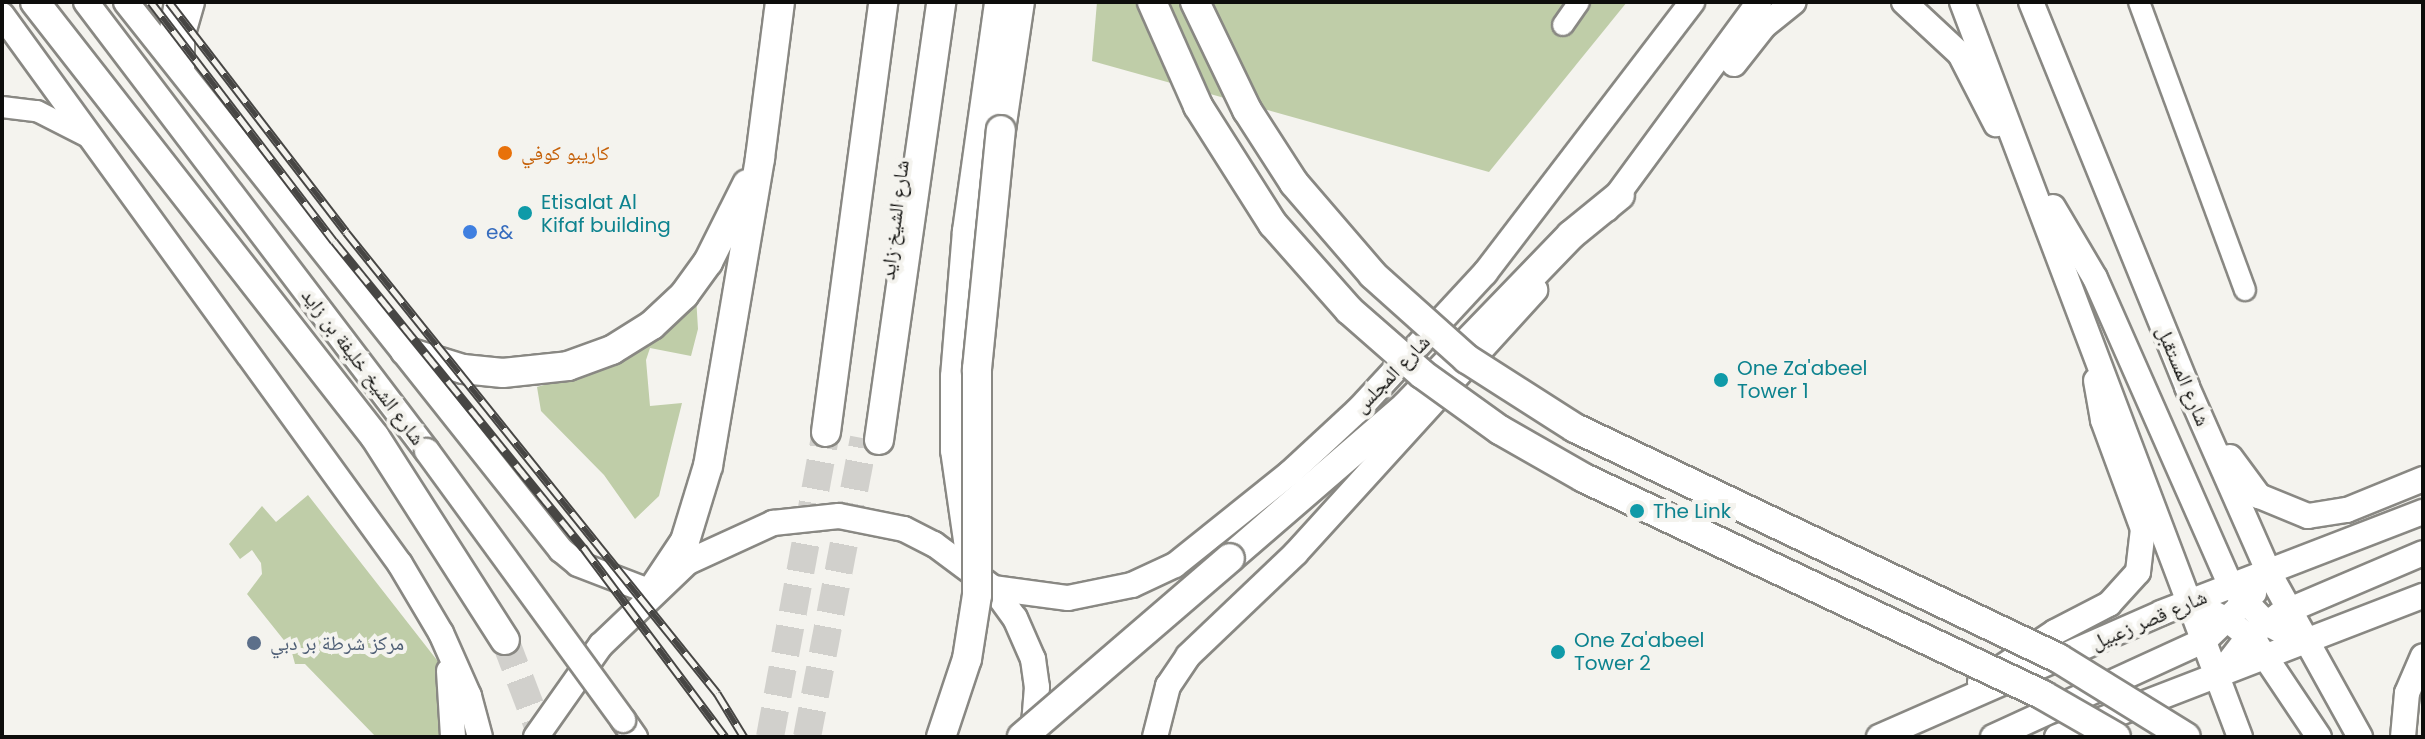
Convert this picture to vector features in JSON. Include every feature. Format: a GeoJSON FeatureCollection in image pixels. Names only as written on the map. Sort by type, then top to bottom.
{"type":"FeatureCollection","features":[{"type":"Feature","properties":{"kind":"highway"},"geometry":{"type":"LineString","coordinates":[[35,2],[375,437],[505,640]]}},
{"type":"Feature","properties":{"kind":"highway","name":"شارع الشيخ زايد"},"geometry":{"type":"LineString","coordinates":[[826,432],[883,2]]}},
{"type":"Feature","properties":{"kind":"highway","name":"شارع الشيخ زايد"},"geometry":{"type":"LineString","coordinates":[[922,2],[871,439],[941,2]]}},
{"type":"Feature","properties":{"kind":"highway"},"geometry":{"type":"LineString","coordinates":[[984,583],[962,511],[955,377],[967,231],[999,2]]}},
{"type":"Feature","properties":{"kind":"highway"},"geometry":{"type":"LineString","coordinates":[[941,737],[967,659],[977,595],[977,369],[1001,130],[1020,2]]}},
{"type":"Feature","properties":{"kind":"highway"},"geometry":{"type":"LineString","coordinates":[[1152,2],[1198,106],[1258,203],[1323,283],[1422,374],[1500,430],[1584,478],[2043,695],[2116,737]]}},
{"type":"Feature","properties":{"kind":"highway"},"geometry":{"type":"LineString","coordinates":[[1195,2],[1247,110],[1311,204],[1373,275],[1467,359],[1575,428],[2058,658],[2186,737]]}},
{"type":"Feature","properties":{"kind":"highway"},"geometry":{"type":"LineString","coordinates":[[651,592],[685,541],[708,466],[760,158],[775,10]]}},
{"type":"Feature","properties":{"kind":"highway"},"geometry":{"type":"LineString","coordinates":[[405,351],[463,369],[503,373],[568,366],[612,350],[652,325],[697,279],[760,158]]}},
{"type":"Feature","properties":{"kind":"highway"},"geometry":{"type":"LineString","coordinates":[[1022,737],[1395,416],[1571,235],[1620,195]]}},
{"type":"Feature","properties":{"kind":"main road","name":"شارع الشيخ خليفة بن زايد"},"geometry":{"type":"LineString","coordinates":[[86,2],[427,451],[629,728]]}},
{"type":"Feature","properties":{"kind":"main road","name":"شارع الشيخ خليفة بن زايد"},"geometry":{"type":"LineString","coordinates":[[126,2],[561,550],[578,564],[651,592]]}},
{"type":"Feature","properties":{"kind":"main road"},"geometry":{"type":"LineString","coordinates":[[182,71],[182,37],[192,2]]}},
{"type":"Feature","properties":{"kind":"main road","name":"شارع المجلس"},"geometry":{"type":"LineString","coordinates":[[984,583],[1068,598],[1132,585],[1175,565],[1290,473],[1358,410],[1485,273],[1692,2]]}},
{"type":"Feature","properties":{"kind":"main road"},"geometry":{"type":"LineString","coordinates":[[1155,737],[1168,686],[1188,656],[1295,554],[1375,461],[1620,195],[1759,2]]}},
{"type":"Feature","properties":{"kind":"main road"},"geometry":{"type":"LineString","coordinates":[[1620,195],[1660,161],[1764,26],[1794,2]]}},
{"type":"Feature","properties":{"kind":"main road"},"geometry":{"type":"LineString","coordinates":[[1904,2],[1960,54],[1997,126],[2095,278],[2235,604],[2258,630],[2269,657],[2319,737]]}},
{"type":"Feature","properties":{"kind":"main road"},"geometry":{"type":"LineString","coordinates":[[1962,2],[2093,341],[2240,737]]}},
{"type":"Feature","properties":{"kind":"main road","name":"شارع المستقبل"},"geometry":{"type":"LineString","coordinates":[[2031,2],[2187,387],[2268,571],[2304,643],[2360,737]]}},
{"type":"Feature","properties":{"kind":"main road"},"geometry":{"type":"LineString","coordinates":[[2,15],[400,564],[441,633],[469,696],[480,737]]}},
{"type":"Feature","properties":{"kind":"main road"},"geometry":{"type":"LineString","coordinates":[[2,32],[30,70],[63,96]]}},
{"type":"Feature","properties":{"kind":"main road"},"geometry":{"type":"LineString","coordinates":[[1950,706],[2027,648],[2118,598],[2138,572],[2143,529],[2103,420],[2093,341]]}},
{"type":"Feature","properties":{"kind":"main road"},"geometry":{"type":"LineString","coordinates":[[2187,387],[2249,486],[2282,510],[2308,516],[2334,514],[2423,479]]}},
{"type":"Feature","properties":{"kind":"main road","name":"شارع قصر زعبيل"},"geometry":{"type":"LineString","coordinates":[[1879,737],[2191,601],[2235,604],[2268,571],[2423,512]]}},
{"type":"Feature","properties":{"kind":"main road"},"geometry":{"type":"LineString","coordinates":[[536,737],[579,672],[651,592],[688,562],[741,533],[806,517],[872,520],[904,529],[934,544],[984,583],[1015,618],[1033,659],[1037,687],[1033,737]]}},
{"type":"Feature","properties":{"kind":"main road"},"geometry":{"type":"LineString","coordinates":[[2218,676],[2258,630],[2288,611],[2423,553]]}},
{"type":"Feature","properties":{"kind":"main road"},"geometry":{"type":"LineString","coordinates":[[2057,737],[2423,596]]}},
{"type":"Feature","properties":{"kind":"main road"},"geometry":{"type":"LineString","coordinates":[[1993,737],[2205,640],[2235,604]]}},
{"type":"Feature","properties":{"kind":"main road"},"geometry":{"type":"LineString","coordinates":[[2258,630],[2304,643]]}},
{"type":"Feature","properties":{"kind":"main road"},"geometry":{"type":"LineString","coordinates":[[441,633],[451,679],[453,737]]}},
{"type":"Feature","properties":{"kind":"main road"},"geometry":{"type":"LineString","coordinates":[[2403,737],[2407,693],[2423,656]]}},
{"type":"Feature","properties":{"kind":"street"},"geometry":{"type":"LineString","coordinates":[[166,51],[175,2]]}},
{"type":"Feature","properties":{"kind":"street"},"geometry":{"type":"LineString","coordinates":[[1563,25],[1579,2]]}},
{"type":"Feature","properties":{"kind":"street"},"geometry":{"type":"LineString","coordinates":[[2139,2],[2245,290]]}},
{"type":"Feature","properties":{"kind":"street"},"geometry":{"type":"LineString","coordinates":[[2,107],[37,111],[93,140]]}},
{"type":"Feature","properties":{"kind":"green space"},"geometry":{"type":"Polygon","coordinates":[[[1097,2],[1627,2],[1489,172],[1092,61],[1097,2]]]}},
{"type":"Feature","properties":{"kind":"green space"},"geometry":{"type":"Polygon","coordinates":[[[696,296],[698,329],[691,356],[650,348],[646,360],[650,406],[682,403],[659,496],[635,519],[604,475],[541,411],[537,387],[604,367],[696,296]]]}},
{"type":"Feature","properties":{"kind":"green space"},"geometry":{"type":"Polygon","coordinates":[[[308,495],[440,664],[442,737],[376,737],[305,664],[295,664],[291,649],[247,594],[262,574],[261,563],[252,550],[240,559],[229,544],[262,506],[276,522],[308,495]]]}},
{"type":"Feature","properties":{"kind":"tunnel"},"geometry":{"type":"LineString","coordinates":[[770,737],[826,432]]}},
{"type":"Feature","properties":{"kind":"tunnel"},"geometry":{"type":"LineString","coordinates":[[807,737],[864,438]]}},
{"type":"Feature","properties":{"kind":"tunnel"},"geometry":{"type":"LineString","coordinates":[[505,640],[542,737]]}},
{"type":"Feature","properties":{"kind":"railway"},"geometry":{"type":"LineString","coordinates":[[151,2],[334,241],[583,547],[725,737]]}},
{"type":"Feature","properties":{"kind":"railway"},"geometry":{"type":"LineString","coordinates":[[169,2],[346,232],[717,693],[744,737]]}},
{"type":"Feature","properties":{"kind":"place","name":"كاريبو كوفي"},"geometry":{"type":"Point","coordinates":[505,153]}},
{"type":"Feature","properties":{"kind":"place","name":"Etisalat Al Kifaf building"},"geometry":{"type":"Point","coordinates":[525,213]}},
{"type":"Feature","properties":{"kind":"place","name":"e&"},"geometry":{"type":"Point","coordinates":[470,232]}},
{"type":"Feature","properties":{"kind":"place","name":"One Za'abeel Tower 1"},"geometry":{"type":"Point","coordinates":[1721,380]}},
{"type":"Feature","properties":{"kind":"place","name":"The Link"},"geometry":{"type":"Point","coordinates":[1637,511]}},
{"type":"Feature","properties":{"kind":"place","name":"مركز شرطة بر دبي"},"geometry":{"type":"Point","coordinates":[254,643]}},
{"type":"Feature","properties":{"kind":"place","name":"One Za'abeel Tower 2"},"geometry":{"type":"Point","coordinates":[1558,652]}}]}
